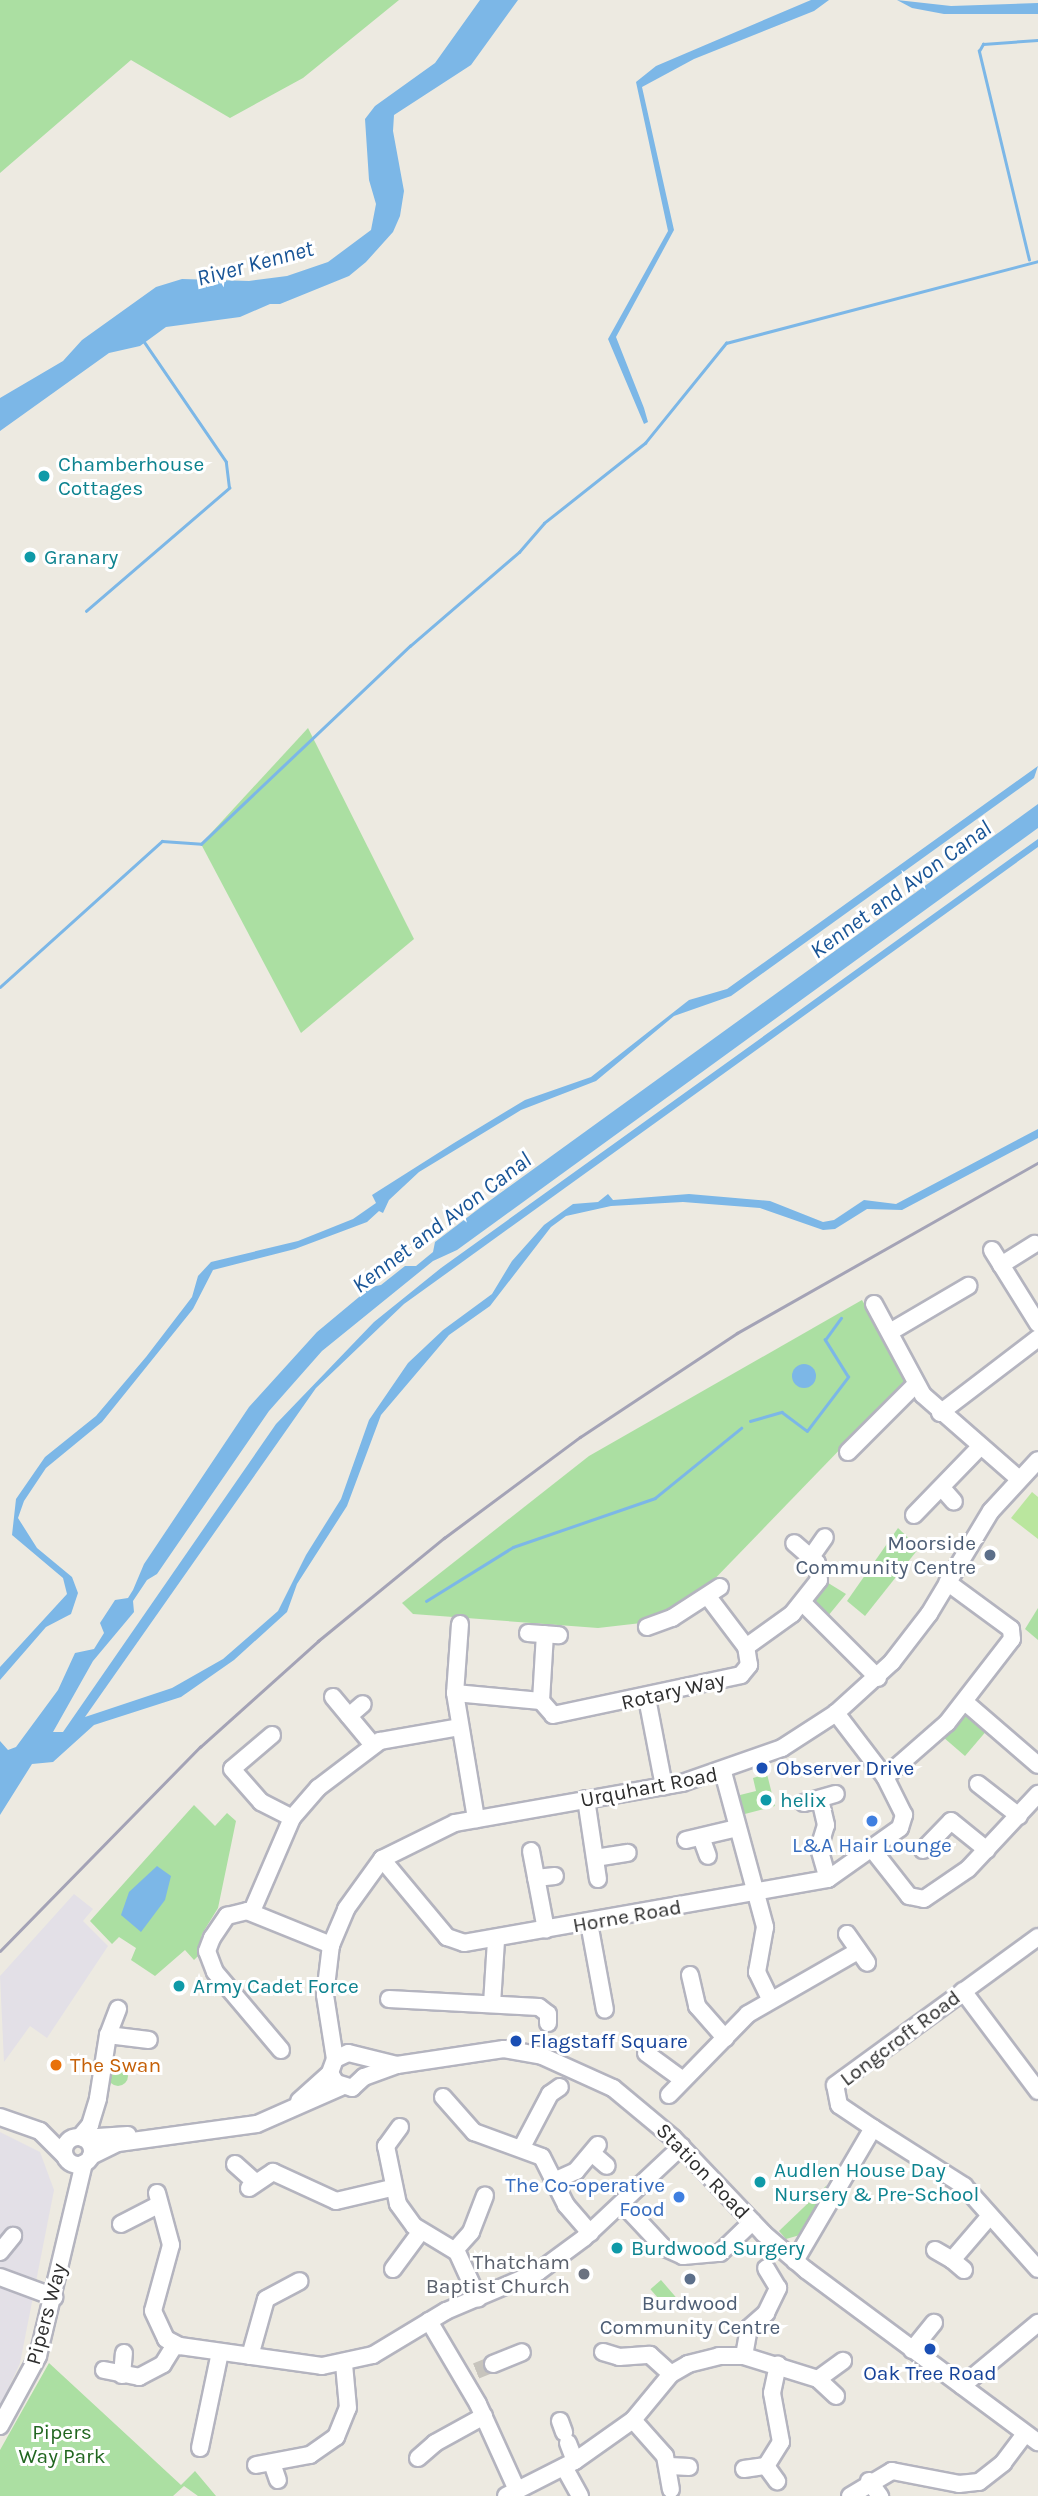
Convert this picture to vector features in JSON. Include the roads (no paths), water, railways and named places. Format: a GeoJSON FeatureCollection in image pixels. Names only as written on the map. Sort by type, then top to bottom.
{"type":"FeatureCollection","features":[{"type":"Feature","properties":{"kind":"street"},"geometry":{"type":"LineString","coordinates":[[1001,1265],[1035,1244]]}},
{"type":"Feature","properties":{"kind":"street"},"geometry":{"type":"LineString","coordinates":[[992,1250],[1038,1324]]}},
{"type":"Feature","properties":{"kind":"street"},"geometry":{"type":"LineString","coordinates":[[890,1332],[968,1286]]}},
{"type":"Feature","properties":{"kind":"street"},"geometry":{"type":"LineString","coordinates":[[874,1304],[916,1384],[940,1413],[1019,1479]]}},
{"type":"Feature","properties":{"kind":"street"},"geometry":{"type":"LineString","coordinates":[[940,1413],[1038,1338]]}},
{"type":"Feature","properties":{"kind":"street"},"geometry":{"type":"LineString","coordinates":[[848,1452],[916,1384]]}},
{"type":"Feature","properties":{"kind":"street"},"geometry":{"type":"LineString","coordinates":[[914,1516],[980,1447]]}},
{"type":"Feature","properties":{"kind":"street","name":"Urquhart Road"},"geometry":{"type":"LineString","coordinates":[[343,2060],[327,2010],[331,1945],[346,1909],[382,1859],[427,1834],[476,1819],[664,1786],[723,1772],[782,1748],[836,1713],[878,1678],[910,1641],[991,1511],[1038,1460]]}},
{"type":"Feature","properties":{"kind":"street"},"geometry":{"type":"LineString","coordinates":[[942,1488],[954,1502]]}},
{"type":"Feature","properties":{"kind":"street"},"geometry":{"type":"LineString","coordinates":[[794,1543],[811,1557],[825,1537]]}},
{"type":"Feature","properties":{"kind":"street","name":"Rotary Way"},"geometry":{"type":"LineString","coordinates":[[456,1693],[541,1701],[553,1715],[648,1698],[741,1675],[749,1665],[746,1647],[803,1603],[819,1580],[819,1567],[811,1557]]}},
{"type":"Feature","properties":{"kind":"street"},"geometry":{"type":"LineString","coordinates":[[836,1713],[885,1777],[928,1742],[965,1702],[1013,1635],[991,1612],[947,1582]]}},
{"type":"Feature","properties":{"kind":"street"},"geometry":{"type":"LineString","coordinates":[[647,1627],[708,1597],[746,1647]]}},
{"type":"Feature","properties":{"kind":"street"},"geometry":{"type":"LineString","coordinates":[[803,1603],[878,1678]]}},
{"type":"Feature","properties":{"kind":"street"},"geometry":{"type":"LineString","coordinates":[[460,1624],[456,1693],[476,1819]]}},
{"type":"Feature","properties":{"kind":"street"},"geometry":{"type":"LineString","coordinates":[[541,1701],[544,1634]]}},
{"type":"Feature","properties":{"kind":"street"},"geometry":{"type":"LineString","coordinates":[[333,1697],[372,1744]]}},
{"type":"Feature","properties":{"kind":"street"},"geometry":{"type":"LineString","coordinates":[[648,1698],[664,1786]]}},
{"type":"Feature","properties":{"kind":"street"},"geometry":{"type":"LineString","coordinates":[[965,1702],[1038,1765]]}},
{"type":"Feature","properties":{"kind":"street"},"geometry":{"type":"LineString","coordinates":[[349,1716],[363,1704]]}},
{"type":"Feature","properties":{"kind":"street"},"geometry":{"type":"LineString","coordinates":[[252,1911],[292,1818],[309,1797],[372,1744],[460,1727]]}},
{"type":"Feature","properties":{"kind":"street"},"geometry":{"type":"LineString","coordinates":[[272,1735],[232,1769],[239,1789],[292,1818]]}},
{"type":"Feature","properties":{"kind":"street"},"geometry":{"type":"LineString","coordinates":[[723,1772],[765,1927],[757,1972],[770,1999]]}},
{"type":"Feature","properties":{"kind":"street","name":"Horne Road"},"geometry":{"type":"LineString","coordinates":[[382,1859],[447,1937],[464,1942],[496,1940],[828,1879],[894,1833],[904,1821],[904,1808],[885,1777]]}},
{"type":"Feature","properties":{"kind":"street"},"geometry":{"type":"LineString","coordinates":[[978,1784],[1019,1816]]}},
{"type":"Feature","properties":{"kind":"street"},"geometry":{"type":"LineString","coordinates":[[872,1849],[909,1896],[918,1900],[944,1886],[987,1850],[1038,1794]]}},
{"type":"Feature","properties":{"kind":"street"},"geometry":{"type":"LineString","coordinates":[[820,1798],[826,1825],[819,1848],[828,1879]]}},
{"type":"Feature","properties":{"kind":"street"},"geometry":{"type":"LineString","coordinates":[[586,1800],[598,1879]]}},
{"type":"Feature","properties":{"kind":"street"},"geometry":{"type":"LineString","coordinates":[[923,1850],[951,1821],[987,1850]]}},
{"type":"Feature","properties":{"kind":"street"},"geometry":{"type":"LineString","coordinates":[[708,1856],[693,1838],[737,1828]]}},
{"type":"Feature","properties":{"kind":"street"},"geometry":{"type":"LineString","coordinates":[[531,1851],[546,1930]]}},
{"type":"Feature","properties":{"kind":"street"},"geometry":{"type":"LineString","coordinates":[[594,1858],[628,1853]]}},
{"type":"Feature","properties":{"kind":"street"},"geometry":{"type":"LineString","coordinates":[[536,1878],[555,1876]]}},
{"type":"Feature","properties":{"kind":"street"},"geometry":{"type":"LineString","coordinates":[[272,2047],[215,1972],[207,1951],[227,1916],[252,1911],[331,1945]]}},
{"type":"Feature","properties":{"kind":"street"},"geometry":{"type":"LineString","coordinates":[[589,1923],[605,2010]]}},
{"type":"Feature","properties":{"kind":"street"},"geometry":{"type":"LineString","coordinates":[[669,2095],[725,2038],[770,1999],[862,1957],[847,1934]]}},
{"type":"Feature","properties":{"kind":"street","name":"Longcroft Road"},"geometry":{"type":"LineString","coordinates":[[873,2128],[839,2105],[835,2085],[1038,1937]]}},
{"type":"Feature","properties":{"kind":"street"},"geometry":{"type":"LineString","coordinates":[[492,2004],[496,1940]]}},
{"type":"Feature","properties":{"kind":"street"},"geometry":{"type":"LineString","coordinates":[[690,1975],[697,2006],[725,2038]]}},
{"type":"Feature","properties":{"kind":"street"},"geometry":{"type":"LineString","coordinates":[[602,1988],[619,1985]]}},
{"type":"Feature","properties":{"kind":"street"},"geometry":{"type":"LineString","coordinates":[[963,1991],[1038,2091]]}},
{"type":"Feature","properties":{"kind":"street"},"geometry":{"type":"LineString","coordinates":[[389,1999],[408,2007],[492,2004],[543,2009],[548,2014],[548,2023]]}},
{"type":"Feature","properties":{"kind":"street","name":"Pipers Way"},"geometry":{"type":"LineString","coordinates":[[0,2426],[38,2356],[54,2297],[76,2189],[77,2150],[90,2125],[108,2035],[118,2009]]}},
{"type":"Feature","properties":{"kind":"street"},"geometry":{"type":"LineString","coordinates":[[108,2035],[149,2040]]}},
{"type":"Feature","properties":{"kind":"street","name":"Station Road"},"geometry":{"type":"LineString","coordinates":[[77,2150],[246,2126],[341,2087],[352,2088],[364,2077],[397,2065],[485,2049],[542,2056],[613,2088],[682,2147],[752,2222],[795,2261],[1031,2438]]}},
{"type":"Feature","properties":{"kind":"street"},"geometry":{"type":"LineString","coordinates":[[646,2053],[683,2080]]}},
{"type":"Feature","properties":{"kind":"street"},"geometry":{"type":"LineString","coordinates":[[343,2060],[364,2077]]}},
{"type":"Feature","properties":{"kind":"street"},"geometry":{"type":"LineString","coordinates":[[341,2087],[343,2060]]}},
{"type":"Feature","properties":{"kind":"street","name":"Station Road"},"geometry":{"type":"LineString","coordinates":[[292,2108],[343,2060],[397,2065]]}},
{"type":"Feature","properties":{"kind":"street"},"geometry":{"type":"LineString","coordinates":[[522,2147],[551,2089]]}},
{"type":"Feature","properties":{"kind":"street"},"geometry":{"type":"LineString","coordinates":[[443,2096],[452,2119],[479,2134],[522,2147],[542,2157],[556,2180],[566,2205],[590,2233]]}},
{"type":"Feature","properties":{"kind":"street"},"geometry":{"type":"LineString","coordinates":[[0,2117],[40,2131],[77,2150]]}},
{"type":"Feature","properties":{"kind":"street"},"geometry":{"type":"LineString","coordinates":[[400,2127],[381,2142],[392,2188],[405,2217],[421,2231],[455,2250],[478,2298]]}},
{"type":"Feature","properties":{"kind":"street"},"geometry":{"type":"LineString","coordinates":[[795,2261],[873,2128],[964,2186],[1038,2269]]}},
{"type":"Feature","properties":{"kind":"street","name":"Station Road"},"geometry":{"type":"LineString","coordinates":[[77,2150],[142,2142],[172,2135]]}},
{"type":"Feature","properties":{"kind":"street"},"geometry":{"type":"LineString","coordinates":[[76,2189],[108,2155],[142,2142]]}},
{"type":"Feature","properties":{"kind":"street"},"geometry":{"type":"LineString","coordinates":[[121,2224],[158,2199],[168,2223],[171,2245],[153,2315],[163,2334],[175,2345],[313,2366],[344,2364],[382,2351],[429,2321],[538,2272],[590,2233],[682,2147]]}},
{"type":"Feature","properties":{"kind":"street"},"geometry":{"type":"LineString","coordinates":[[556,2180],[576,2171],[596,2150],[607,2166]]}},
{"type":"Feature","properties":{"kind":"street"},"geometry":{"type":"LineString","coordinates":[[235,2164],[252,2185],[263,2175],[278,2174],[336,2201],[392,2188]]}},
{"type":"Feature","properties":{"kind":"street"},"geometry":{"type":"LineString","coordinates":[[455,2250],[471,2232],[485,2196]]}},
{"type":"Feature","properties":{"kind":"street"},"geometry":{"type":"LineString","coordinates":[[622,2203],[663,2247],[683,2256],[709,2256],[720,2253],[752,2222]]}},
{"type":"Feature","properties":{"kind":"street"},"geometry":{"type":"LineString","coordinates":[[935,2250],[958,2265],[989,2217]]}},
{"type":"Feature","properties":{"kind":"street"},"geometry":{"type":"LineString","coordinates":[[393,2269],[421,2231]]}},
{"type":"Feature","properties":{"kind":"street"},"geometry":{"type":"LineString","coordinates":[[0,2252],[13,2236]]}},
{"type":"Feature","properties":{"kind":"street"},"geometry":{"type":"LineString","coordinates":[[744,2357],[749,2328],[769,2317],[778,2288],[766,2268]]}},
{"type":"Feature","properties":{"kind":"street"},"geometry":{"type":"LineString","coordinates":[[0,2277],[54,2297]]}},
{"type":"Feature","properties":{"kind":"street"},"geometry":{"type":"LineString","coordinates":[[250,2356],[263,2304],[288,2280]]}},
{"type":"Feature","properties":{"kind":"street"},"geometry":{"type":"LineString","coordinates":[[141,2284],[158,2289]]}},
{"type":"Feature","properties":{"kind":"street"},"geometry":{"type":"LineString","coordinates":[[429,2321],[469,2374],[512,2493],[570,2464],[633,2420],[671,2374],[703,2359],[744,2357],[778,2365],[818,2379],[836,2396]]}},
{"type":"Feature","properties":{"kind":"street"},"geometry":{"type":"LineString","coordinates":[[912,2350],[934,2323]]}},
{"type":"Feature","properties":{"kind":"street"},"geometry":{"type":"LineString","coordinates":[[962,2386],[1038,2323]]}},
{"type":"Feature","properties":{"kind":"street"},"geometry":{"type":"LineString","coordinates":[[104,2370],[122,2375],[145,2375],[168,2359],[175,2345]]}},
{"type":"Feature","properties":{"kind":"street"},"geometry":{"type":"LineString","coordinates":[[197,2437],[220,2352]]}},
{"type":"Feature","properties":{"kind":"street"},"geometry":{"type":"LineString","coordinates":[[493,2364],[522,2352]]}},
{"type":"Feature","properties":{"kind":"street"},"geometry":{"type":"LineString","coordinates":[[122,2375],[124,2353]]}},
{"type":"Feature","properties":{"kind":"street"},"geometry":{"type":"LineString","coordinates":[[613,2358],[650,2355],[671,2374]]}},
{"type":"Feature","properties":{"kind":"street"},"geometry":{"type":"LineString","coordinates":[[818,2379],[843,2361]]}},
{"type":"Feature","properties":{"kind":"street"},"geometry":{"type":"LineString","coordinates":[[278,2480],[264,2464],[310,2455],[336,2437],[348,2408],[344,2364]]}},
{"type":"Feature","properties":{"kind":"street"},"geometry":{"type":"LineString","coordinates":[[766,2466],[782,2433],[772,2393],[778,2365]]}},
{"type":"Feature","properties":{"kind":"street"},"geometry":{"type":"LineString","coordinates":[[418,2458],[431,2436],[484,2416]]}},
{"type":"Feature","properties":{"kind":"street"},"geometry":{"type":"LineString","coordinates":[[633,2420],[670,2466],[671,2488]]}},
{"type":"Feature","properties":{"kind":"street"},"geometry":{"type":"LineString","coordinates":[[564,2432],[580,2496]]}},
{"type":"Feature","properties":{"kind":"street"},"geometry":{"type":"LineString","coordinates":[[850,2496],[883,2473],[902,2471],[982,2489],[1003,2463],[1031,2438]]}},
{"type":"Feature","properties":{"kind":"street"},"geometry":{"type":"LineString","coordinates":[[670,2466],[690,2467]]}},
{"type":"Feature","properties":{"kind":"street"},"geometry":{"type":"LineString","coordinates":[[744,2469],[766,2466]]}},
{"type":"Feature","properties":{"kind":"street"},"geometry":{"type":"LineString","coordinates":[[766,2466],[777,2481]]}},
{"type":"Feature","properties":{"kind":"street"},"geometry":{"type":"LineString","coordinates":[[869,2482],[880,2496]]}},
{"type":"Feature","properties":{"kind":"water"},"geometry":{"type":"Polygon","coordinates":[[[480,0],[518,0],[471,65],[394,115],[393,131],[404,191],[400,216],[393,232],[366,262],[349,276],[280,304],[270,304],[240,317],[166,327],[140,346],[109,353],[0,431],[0,398],[63,361],[82,340],[156,287],[182,279],[249,281],[287,276],[328,262],[371,230],[376,204],[369,180],[365,119],[375,106],[435,63],[480,0]]]}},
{"type":"Feature","properties":{"kind":"water"},"geometry":{"type":"Polygon","coordinates":[[[811,0],[829,0],[814,11],[694,59],[642,87],[674,230],[616,337],[644,408],[648,422],[644,424],[608,339],[668,231],[636,82],[656,66],[811,0]]]}},
{"type":"Feature","properties":{"kind":"water"},"geometry":{"type":"Polygon","coordinates":[[[897,0],[951,6],[1038,3],[1038,14],[944,14],[912,8],[897,0]]]}},
{"type":"Feature","properties":{"kind":"water"},"geometry":{"type":"Polygon","coordinates":[[[1038,766],[1034,778],[731,996],[674,1016],[596,1081],[521,1110],[419,1172],[389,1200],[383,1213],[379,1211],[367,1222],[295,1249],[213,1270],[193,1309],[102,1422],[46,1468],[24,1501],[18,1518],[37,1548],[72,1577],[78,1593],[71,1614],[46,1627],[0,1680],[0,1667],[67,1594],[63,1578],[12,1535],[16,1499],[45,1457],[96,1416],[146,1357],[192,1297],[198,1276],[211,1262],[298,1241],[353,1219],[376,1203],[372,1195],[525,1100],[591,1077],[689,1000],[727,989],[1038,766]]]}},
{"type":"Feature","properties":{"kind":"water"},"geometry":{"type":"Polygon","coordinates":[[[1038,804],[1038,828],[457,1250],[433,1261],[322,1351],[269,1411],[157,1574],[147,1580],[133,1601],[134,1612],[93,1661],[53,1732],[63,1732],[276,1424],[374,1322],[441,1268],[1038,839],[1038,847],[404,1304],[316,1388],[85,1717],[172,1688],[223,1659],[278,1611],[306,1555],[341,1499],[369,1420],[408,1363],[443,1330],[492,1294],[512,1261],[544,1225],[573,1204],[598,1202],[608,1194],[613,1200],[689,1194],[770,1201],[823,1222],[834,1220],[864,1200],[896,1204],[1038,1129],[1038,1138],[902,1210],[867,1209],[835,1229],[823,1230],[760,1208],[683,1202],[611,1206],[566,1216],[551,1227],[490,1306],[449,1335],[381,1415],[347,1506],[297,1584],[287,1612],[234,1660],[181,1697],[94,1725],[53,1762],[32,1764],[0,1815],[0,1741],[8,1750],[16,1747],[58,1690],[75,1653],[94,1649],[104,1633],[100,1623],[115,1600],[128,1598],[144,1564],[249,1407],[317,1332],[371,1287],[381,1285],[405,1266],[416,1266],[433,1252],[435,1242],[481,1207],[1038,804]]]}},
{"type":"Feature","properties":{"kind":"water"},"geometry":{"type":"Polygon","coordinates":[[[804,1364],[815,1371],[816,1376],[809,1387],[804,1388],[793,1381],[792,1376],[799,1365],[804,1364]]]}},
{"type":"Feature","properties":{"kind":"water"},"geometry":{"type":"Polygon","coordinates":[[[157,1866],[171,1876],[165,1900],[141,1932],[121,1915],[129,1892],[157,1866]]]}},
{"type":"Feature","properties":{"kind":"waterway"},"geometry":{"type":"LineString","coordinates":[[1029,260],[979,51],[983,44],[1038,40]]}},
{"type":"Feature","properties":{"kind":"waterway"},"geometry":{"type":"LineString","coordinates":[[0,987],[162,841],[201,844],[410,646],[519,552],[544,523],[645,443],[726,343],[1038,261]]}},
{"type":"Feature","properties":{"kind":"waterway"},"geometry":{"type":"LineString","coordinates":[[86,611],[229,488],[226,462],[143,341]]}},
{"type":"Feature","properties":{"kind":"waterway"},"geometry":{"type":"LineString","coordinates":[[750,1421],[782,1412],[807,1431],[848,1377],[825,1340],[841,1318]]}},
{"type":"Feature","properties":{"kind":"waterway"},"geometry":{"type":"LineString","coordinates":[[426,1601],[513,1547],[655,1498],[741,1428]]}},
{"type":"Feature","properties":{"kind":"tunnel"},"geometry":{"type":"LineString","coordinates":[[476,2371],[493,2364]]}},
{"type":"Feature","properties":{"kind":"railway"},"geometry":{"type":"LineString","coordinates":[[0,1951],[200,1747],[318,1641],[444,1538],[580,1437],[737,1333],[1038,1163]]}},
{"type":"Feature","properties":{"kind":"place","name":"Chamberhouse Cottages"},"geometry":{"type":"Point","coordinates":[44,476]}},
{"type":"Feature","properties":{"kind":"place","name":"Granary"},"geometry":{"type":"Point","coordinates":[30,557]}},
{"type":"Feature","properties":{"kind":"place","name":"Moorside Community Centre"},"geometry":{"type":"Point","coordinates":[990,1555]}},
{"type":"Feature","properties":{"kind":"place","name":"Observer Drive"},"geometry":{"type":"Point","coordinates":[762,1768]}},
{"type":"Feature","properties":{"kind":"place","name":"helix"},"geometry":{"type":"Point","coordinates":[766,1800]}},
{"type":"Feature","properties":{"kind":"place","name":"L&A Hair Lounge"},"geometry":{"type":"Point","coordinates":[872,1821]}},
{"type":"Feature","properties":{"kind":"place","name":"Army Cadet Force"},"geometry":{"type":"Point","coordinates":[179,1986]}},
{"type":"Feature","properties":{"kind":"place","name":"Flagstaff Square"},"geometry":{"type":"Point","coordinates":[516,2041]}},
{"type":"Feature","properties":{"kind":"place","name":"The Swan"},"geometry":{"type":"Point","coordinates":[56,2065]}},
{"type":"Feature","properties":{"kind":"place","name":"Audlen House Day Nursery & Pre-School"},"geometry":{"type":"Point","coordinates":[760,2182]}},
{"type":"Feature","properties":{"kind":"place","name":"The Co-operative Food"},"geometry":{"type":"Point","coordinates":[679,2197]}},
{"type":"Feature","properties":{"kind":"place","name":"Burdwood Surgery"},"geometry":{"type":"Point","coordinates":[617,2248]}},
{"type":"Feature","properties":{"kind":"place","name":"Thatcham Baptist Church"},"geometry":{"type":"Point","coordinates":[584,2274]}},
{"type":"Feature","properties":{"kind":"place","name":"Burdwood Community Centre"},"geometry":{"type":"Point","coordinates":[690,2279]}},
{"type":"Feature","properties":{"kind":"place","name":"Oak Tree Road"},"geometry":{"type":"Point","coordinates":[930,2349]}},
{"type":"Feature","properties":{"kind":"water label","name":"River Kennet"},"geometry":{"type":"Point","coordinates":[255,264]}},
{"type":"Feature","properties":{"kind":"water label","name":"Kennet and Avon Canal"},"geometry":{"type":"Point","coordinates":[901,890]}},
{"type":"Feature","properties":{"kind":"water label","name":"Kennet and Avon Canal"},"geometry":{"type":"Point","coordinates":[442,1223]}},
{"type":"Feature","properties":{"kind":"park label","name":"Pipers Way Park"},"geometry":{"type":"Point","coordinates":[62,2444]}}]}
